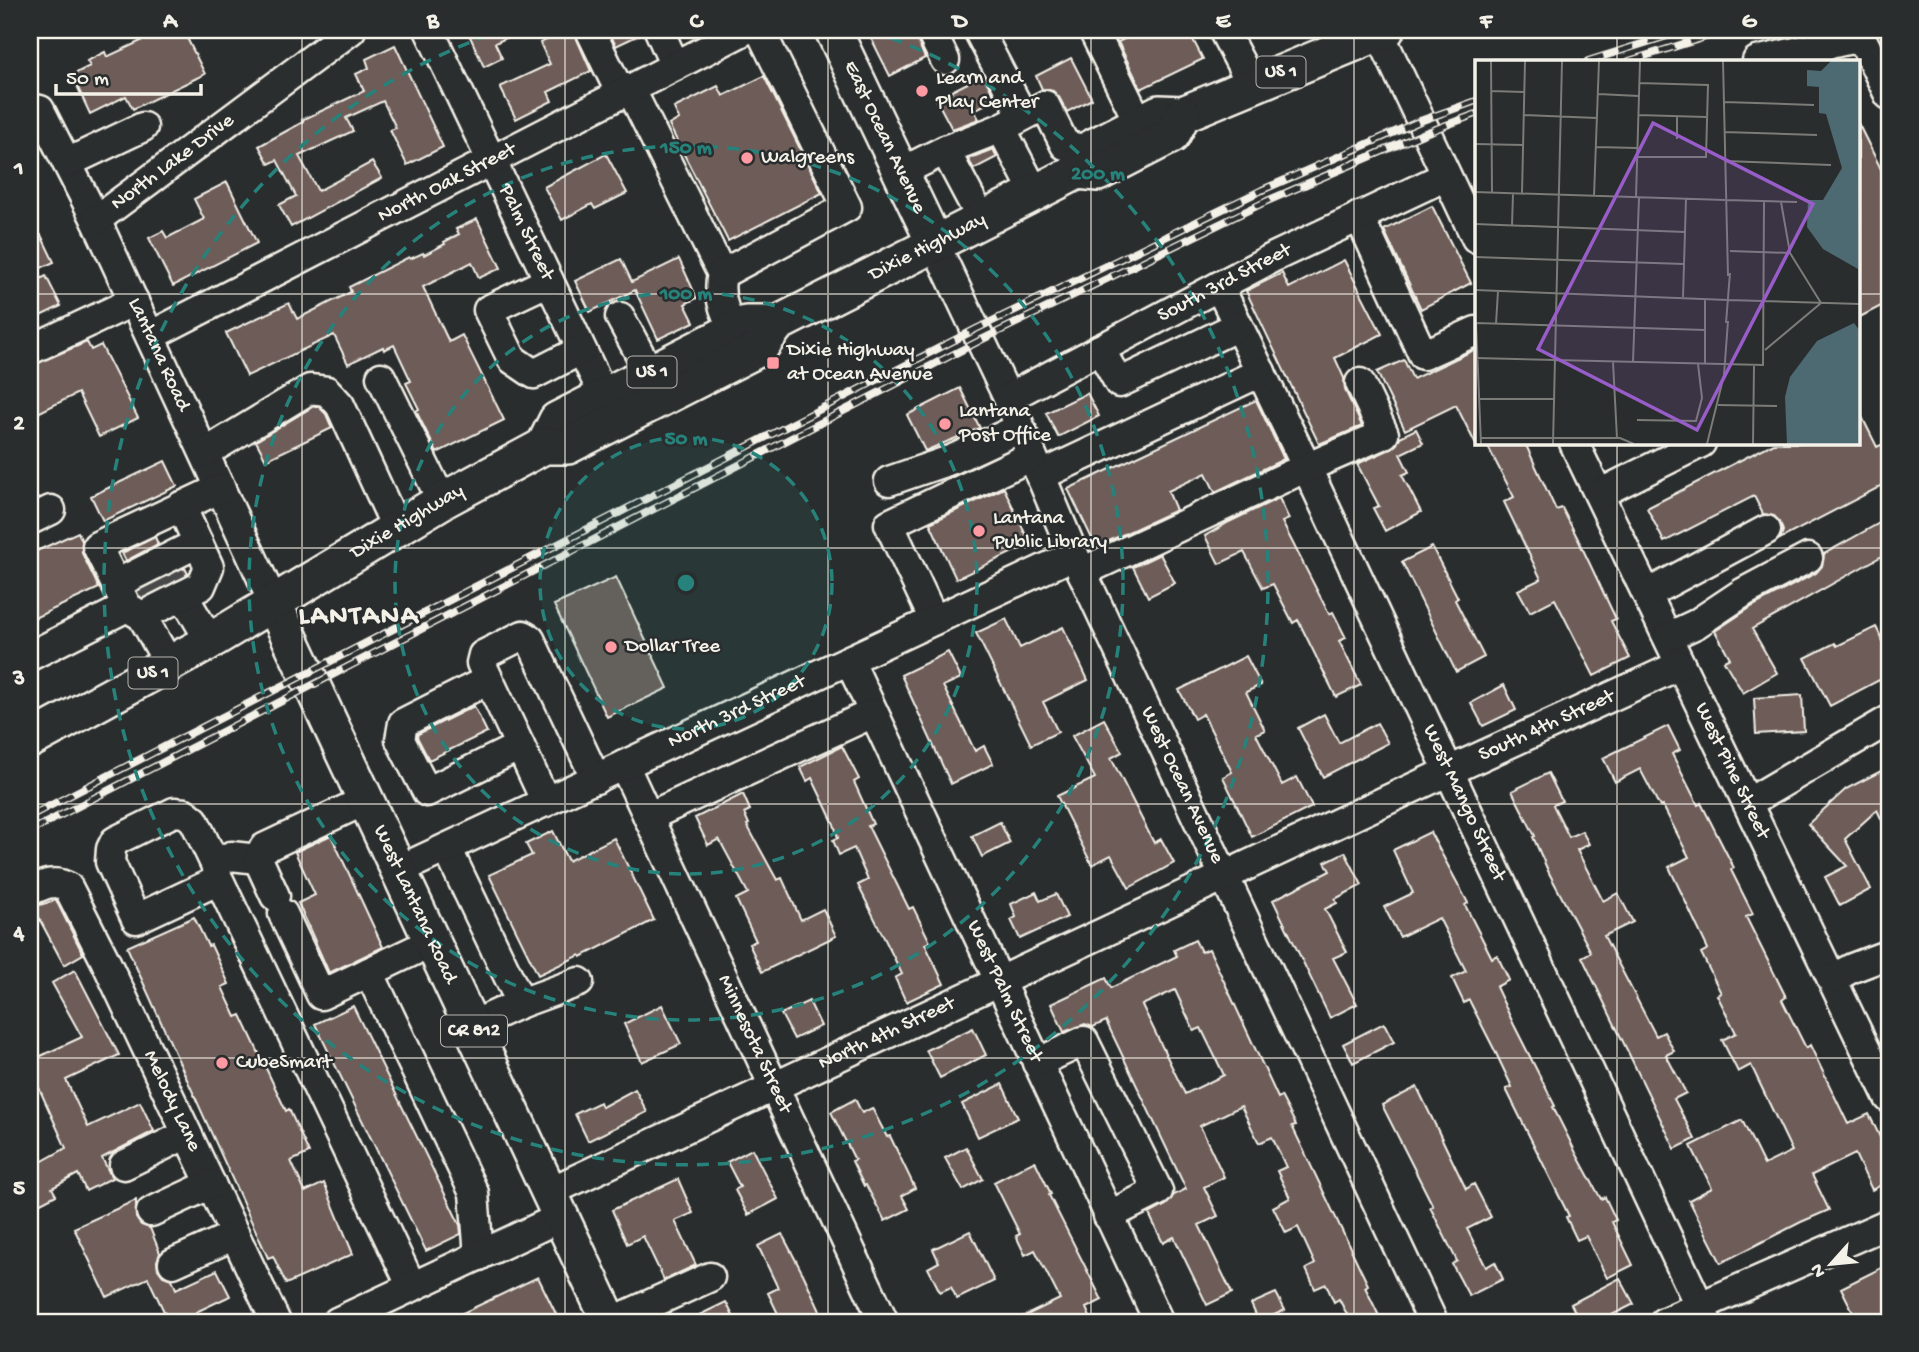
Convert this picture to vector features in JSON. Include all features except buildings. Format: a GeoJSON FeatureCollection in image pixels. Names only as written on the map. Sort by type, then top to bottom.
{"type":"FeatureCollection","features":[{"type":"Feature","properties":{"kind":"main road","name":"East Ocean Avenue"},"geometry":{"type":"LineString","coordinates":[[833,30],[935,244]]}},
{"type":"Feature","properties":{"kind":"main road","name":"Dixie Highway"},"geometry":{"type":"LineString","coordinates":[[544,446],[557,420],[746,324],[776,324],[935,244],[1035,193],[1139,123],[1159,113],[1183,114],[1381,31]]}},
{"type":"Feature","properties":{"kind":"main road","name":"Dixie Highway"},"geometry":{"type":"LineString","coordinates":[[1082,161],[1098,173],[1172,135],[1183,114]]}},
{"type":"Feature","properties":{"kind":"main road","name":"Dixie Highway"},"geometry":{"type":"LineString","coordinates":[[273,602],[442,501],[544,446],[568,446],[760,348],[776,324]]}},
{"type":"Feature","properties":{"kind":"main road","name":"US 1"},"geometry":{"type":"LineString","coordinates":[[30,740],[210,641],[273,602]]}},
{"type":"Feature","properties":{"kind":"main road","name":"West Lantana Road"},"geometry":{"type":"LineString","coordinates":[[273,602],[611,1322]]}},
{"type":"Feature","properties":{"kind":"street","name":"North Lake Drive"},"geometry":{"type":"LineString","coordinates":[[96,220],[351,30]]}},
{"type":"Feature","properties":{"kind":"street","name":"Palm Street"},"geometry":{"type":"LineString","coordinates":[[429,30],[604,396]]}},
{"type":"Feature","properties":{"kind":"street"},"geometry":{"type":"LineString","coordinates":[[590,30],[626,91],[722,274],[721,299],[734,330]]}},
{"type":"Feature","properties":{"kind":"street"},"geometry":{"type":"LineString","coordinates":[[659,30],[675,66]]}},
{"type":"Feature","properties":{"kind":"street","name":"North Oak Street"},"geometry":{"type":"LineString","coordinates":[[150,337],[745,30]]}},
{"type":"Feature","properties":{"kind":"street"},"geometry":{"type":"LineString","coordinates":[[722,274],[847,207],[760,30]]}},
{"type":"Feature","properties":{"kind":"street"},"geometry":{"type":"LineString","coordinates":[[930,30],[945,60]]}},
{"type":"Feature","properties":{"kind":"street"},"geometry":{"type":"LineString","coordinates":[[978,30],[1035,193]]}},
{"type":"Feature","properties":{"kind":"street"},"geometry":{"type":"LineString","coordinates":[[1093,30],[1139,123]]}},
{"type":"Feature","properties":{"kind":"street"},"geometry":{"type":"LineString","coordinates":[[1223,30],[1252,85]]}},
{"type":"Feature","properties":{"kind":"street"},"geometry":{"type":"LineString","coordinates":[[1381,31],[1446,176],[1474,227]]}},
{"type":"Feature","properties":{"kind":"street"},"geometry":{"type":"LineString","coordinates":[[1761,60],[1851,39],[1864,43],[1889,95]]}},
{"type":"Feature","properties":{"kind":"street"},"geometry":{"type":"LineString","coordinates":[[901,172],[1045,105],[1065,145],[1082,161]]}},
{"type":"Feature","properties":{"kind":"street","name":"Lantana Road"},"geometry":{"type":"LineString","coordinates":[[35,109],[96,220],[273,602]]}},
{"type":"Feature","properties":{"kind":"street"},"geometry":{"type":"LineString","coordinates":[[67,163],[143,127]]}},
{"type":"Feature","properties":{"kind":"street"},"geometry":{"type":"LineString","coordinates":[[945,150],[982,220]]}},
{"type":"Feature","properties":{"kind":"street","name":"South 3rd Street"},"geometry":{"type":"LineString","coordinates":[[1008,398],[1219,286],[1446,176]]}},
{"type":"Feature","properties":{"kind":"street"},"geometry":{"type":"LineString","coordinates":[[1359,216],[1423,355],[1475,331]]}},
{"type":"Feature","properties":{"kind":"street","name":"West Ocean Avenue"},"geometry":{"type":"LineString","coordinates":[[935,244],[1008,398],[1078,564],[1433,1322]]}},
{"type":"Feature","properties":{"kind":"street"},"geometry":{"type":"LineString","coordinates":[[549,281],[488,310],[512,359],[534,374],[582,350]]}},
{"type":"Feature","properties":{"kind":"street","name":"West Mango Street"},"geometry":{"type":"LineString","coordinates":[[1219,286],[1308,469],[1703,1314]]}},
{"type":"Feature","properties":{"kind":"street"},"geometry":{"type":"LineString","coordinates":[[30,350],[134,301]]}},
{"type":"Feature","properties":{"kind":"street"},"geometry":{"type":"LineString","coordinates":[[620,317],[650,373]]}},
{"type":"Feature","properties":{"kind":"street"},"geometry":{"type":"LineString","coordinates":[[1100,349],[1118,383],[1238,326]]}},
{"type":"Feature","properties":{"kind":"street"},"geometry":{"type":"LineString","coordinates":[[934,620],[889,524],[1261,372]]}},
{"type":"Feature","properties":{"kind":"street"},"geometry":{"type":"LineString","coordinates":[[381,377],[442,501]]}},
{"type":"Feature","properties":{"kind":"street","name":"North 3rd Street"},"geometry":{"type":"LineString","coordinates":[[399,870],[934,620],[1308,469],[1384,434],[1360,383]]}},
{"type":"Feature","properties":{"kind":"street"},"geometry":{"type":"LineString","coordinates":[[205,453],[310,389],[327,391],[340,405],[397,527]]}},
{"type":"Feature","properties":{"kind":"street"},"geometry":{"type":"LineString","coordinates":[[889,481],[953,459],[1020,428]]}},
{"type":"Feature","properties":{"kind":"street","name":"West Pine Street"},"geometry":{"type":"LineString","coordinates":[[1574,444],[1749,802],[1889,1098]]}},
{"type":"Feature","properties":{"kind":"street"},"geometry":{"type":"LineString","coordinates":[[1599,494],[1699,444]]}},
{"type":"Feature","properties":{"kind":"street"},"geometry":{"type":"LineString","coordinates":[[210,641],[153,589],[97,546],[221,488]]}},
{"type":"Feature","properties":{"kind":"street"},"geometry":{"type":"LineString","coordinates":[[153,589],[201,586],[209,566],[181,506]]}},
{"type":"Feature","properties":{"kind":"street"},"geometry":{"type":"LineString","coordinates":[[1647,594],[1766,530]]}},
{"type":"Feature","properties":{"kind":"street"},"geometry":{"type":"LineString","coordinates":[[30,656],[153,589],[198,543]]}},
{"type":"Feature","properties":{"kind":"street"},"geometry":{"type":"LineString","coordinates":[[1668,637],[1696,624],[1744,592],[1808,558]]}},
{"type":"Feature","properties":{"kind":"street"},"geometry":{"type":"LineString","coordinates":[[153,589],[169,664]]}},
{"type":"Feature","properties":{"kind":"street"},"geometry":{"type":"LineString","coordinates":[[546,802],[481,663],[483,655],[523,635],[530,639],[596,779]]}},
{"type":"Feature","properties":{"kind":"street","name":"West Palm Street"},"geometry":{"type":"LineString","coordinates":[[849,660],[1158,1322]]}},
{"type":"Feature","properties":{"kind":"street","name":"South 4th Street"},"geometry":{"type":"LineString","coordinates":[[1224,876],[1680,665]]}},
{"type":"Feature","properties":{"kind":"street"},"geometry":{"type":"LineString","coordinates":[[488,680],[403,723],[400,740],[427,792],[520,746]]}},
{"type":"Feature","properties":{"kind":"street"},"geometry":{"type":"LineString","coordinates":[[648,817],[873,713]]}},
{"type":"Feature","properties":{"kind":"street"},"geometry":{"type":"LineString","coordinates":[[1749,802],[1889,720]]}},
{"type":"Feature","properties":{"kind":"street","name":"Minnesota Street"},"geometry":{"type":"LineString","coordinates":[[624,765],[884,1322]]}},
{"type":"Feature","properties":{"kind":"street"},"geometry":{"type":"LineString","coordinates":[[258,859],[264,848],[366,800]]}},
{"type":"Feature","properties":{"kind":"street"},"geometry":{"type":"LineString","coordinates":[[447,848],[521,1003]]}},
{"type":"Feature","properties":{"kind":"street"},"geometry":{"type":"LineString","coordinates":[[258,859],[231,856],[217,872],[412,1287]]}},
{"type":"Feature","properties":{"kind":"street"},"geometry":{"type":"LineString","coordinates":[[258,859],[321,995]]}},
{"type":"Feature","properties":{"kind":"street","name":"North 4th Street"},"geometry":{"type":"LineString","coordinates":[[337,1322],[479,1256],[555,1205],[774,1087],[1224,876]]}},
{"type":"Feature","properties":{"kind":"street","name":"Melody Lane"},"geometry":{"type":"LineString","coordinates":[[30,891],[47,883],[61,883],[68,887],[276,1322]]}},
{"type":"Feature","properties":{"kind":"street"},"geometry":{"type":"LineString","coordinates":[[282,1014],[432,942]]}},
{"type":"Feature","properties":{"kind":"street"},"geometry":{"type":"LineString","coordinates":[[1832,979],[1889,954]]}},
{"type":"Feature","properties":{"kind":"street"},"geometry":{"type":"LineString","coordinates":[[369,972],[474,1193],[479,1256]]}},
{"type":"Feature","properties":{"kind":"street"},"geometry":{"type":"LineString","coordinates":[[471,1026],[521,1003],[579,982]]}},
{"type":"Feature","properties":{"kind":"street"},"geometry":{"type":"LineString","coordinates":[[1037,1063],[1084,1041],[1158,1191],[1108,1216]]}},
{"type":"Feature","properties":{"kind":"street"},"geometry":{"type":"LineString","coordinates":[[124,1165],[187,1134]]}},
{"type":"Feature","properties":{"kind":"street"},"geometry":{"type":"LineString","coordinates":[[151,1212],[211,1184]]}},
{"type":"Feature","properties":{"kind":"street"},"geometry":{"type":"LineString","coordinates":[[1664,1322],[1703,1314],[1889,1223]]}},
{"type":"Feature","properties":{"kind":"street"},"geometry":{"type":"LineString","coordinates":[[173,1263],[235,1235]]}},
{"type":"Feature","properties":{"kind":"street"},"geometry":{"type":"LineString","coordinates":[[611,1322],[710,1277]]}},
{"type":"Feature","properties":{"kind":"tunnel"},"geometry":{"type":"LineString","coordinates":[[165,565],[176,588]]}},
{"type":"Feature","properties":{"kind":"tunnel"},"geometry":{"type":"LineString","coordinates":[[140,578],[151,600]]}},
{"type":"Feature","properties":{"kind":"railway"},"geometry":{"type":"LineString","coordinates":[[1591,60],[1686,30]]}},
{"type":"Feature","properties":{"kind":"railway"},"geometry":{"type":"LineString","coordinates":[[1632,60],[1728,30]]}},
{"type":"Feature","properties":{"kind":"railway"},"geometry":{"type":"LineString","coordinates":[[30,816],[976,329],[1262,190],[1420,121],[1475,101]]}},
{"type":"Feature","properties":{"kind":"railway"},"geometry":{"type":"LineString","coordinates":[[30,831],[981,340],[1267,201],[1475,114]]}},
{"type":"Feature","properties":{"kind":"place","name":"Learn and Play Center"},"geometry":{"type":"Point","coordinates":[922,91]}},
{"type":"Feature","properties":{"kind":"place","name":"Walgreens"},"geometry":{"type":"Point","coordinates":[747,158]}},
{"type":"Feature","properties":{"kind":"place","name":"Dixie Highway at Ocean Avenue"},"geometry":{"type":"Point","coordinates":[773,363]}},
{"type":"Feature","properties":{"kind":"place","name":"Lantana Post Office"},"geometry":{"type":"Point","coordinates":[945,424]}},
{"type":"Feature","properties":{"kind":"place","name":"Lantana Public Library"},"geometry":{"type":"Point","coordinates":[979,531]}},
{"type":"Feature","properties":{"kind":"place","name":"Dollar Tree"},"geometry":{"type":"Point","coordinates":[611,647]}},
{"type":"Feature","properties":{"kind":"place","name":"CubeSmart"},"geometry":{"type":"Point","coordinates":[222,1063]}},
{"type":"Feature","properties":{"kind":"district","name":"LANTANA"},"geometry":{"type":"Point","coordinates":[359,617]}}]}
